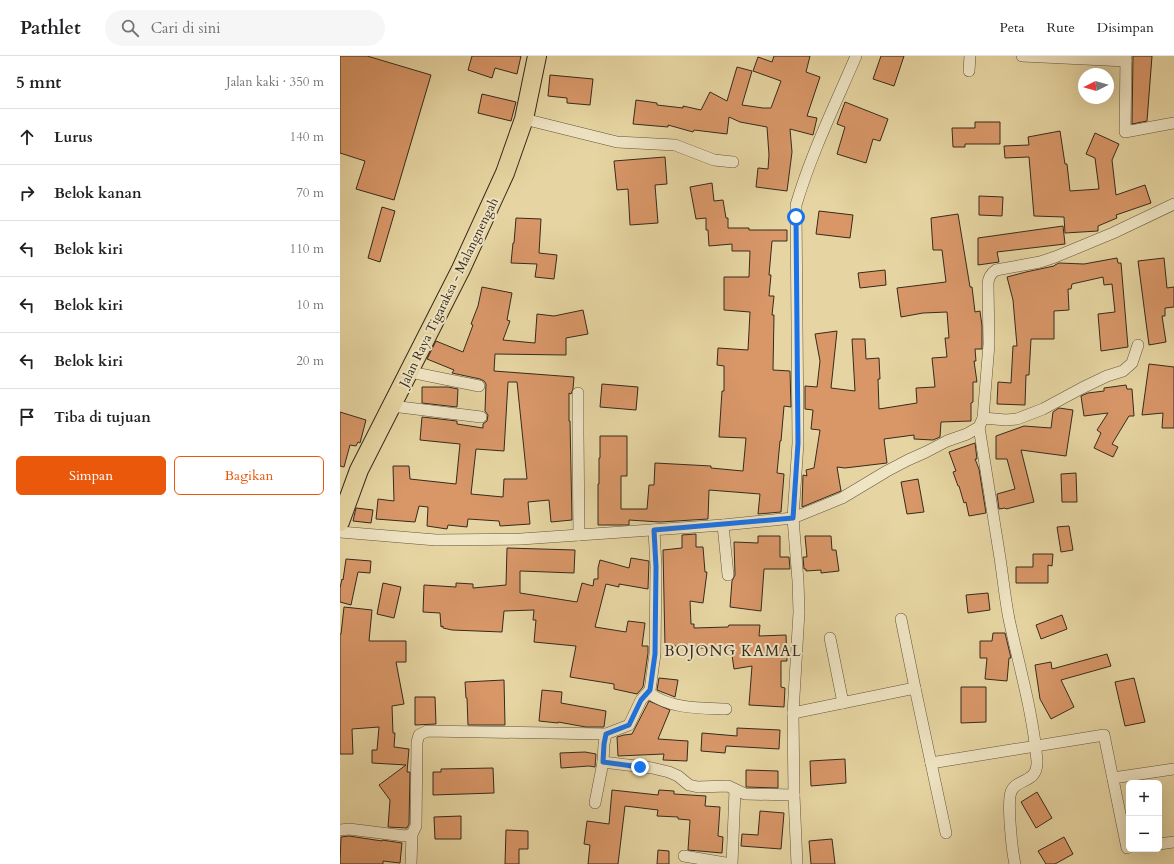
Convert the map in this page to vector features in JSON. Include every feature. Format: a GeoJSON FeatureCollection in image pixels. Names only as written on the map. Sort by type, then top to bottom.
{"type":"FeatureCollection","features":[{"type":"Feature","properties":{"kind":"main road","name":"Jalan Raya Tigaraksa - Malangnengah"},"geometry":{"type":"LineString","coordinates":[[340,522],[359,470],[461,269],[505,173],[524,119],[537,56]]}},
{"type":"Feature","properties":{"kind":"street"},"geometry":{"type":"LineString","coordinates":[[798,864],[794,795],[793,713],[799,612],[793,518],[798,443],[796,205],[801,187],[856,56]]}},
{"type":"Feature","properties":{"kind":"street"},"geometry":{"type":"LineString","coordinates":[[969,71],[970,56]]}},
{"type":"Feature","properties":{"kind":"street"},"geometry":{"type":"LineString","coordinates":[[1022,56],[1126,59],[1125,132],[1174,123]]}},
{"type":"Feature","properties":{"kind":"street"},"geometry":{"type":"LineString","coordinates":[[524,119],[617,142],[675,144],[714,160],[733,162]]}},
{"type":"Feature","properties":{"kind":"street"},"geometry":{"type":"LineString","coordinates":[[1015,864],[1012,850],[1010,810],[1011,791],[1014,787],[1032,776],[1036,771],[1037,762],[1020,662],[1009,618],[981,422],[989,344],[989,276],[996,270],[1040,262],[1055,257],[1113,233],[1174,204]]}},
{"type":"Feature","properties":{"kind":"street"},"geometry":{"type":"LineString","coordinates":[[340,532],[436,540],[521,539],[723,525],[793,518],[842,498],[894,467],[947,441],[967,434],[981,422],[1016,419],[1042,409],[1107,376],[1123,371],[1132,363],[1138,345]]}},
{"type":"Feature","properties":{"kind":"street"},"geometry":{"type":"LineString","coordinates":[[410,372],[479,386]]}},
{"type":"Feature","properties":{"kind":"street"},"geometry":{"type":"LineString","coordinates":[[578,393],[579,535]]}},
{"type":"Feature","properties":{"kind":"street"},"geometry":{"type":"LineString","coordinates":[[392,406],[481,417]]}},
{"type":"Feature","properties":{"kind":"street"},"geometry":{"type":"LineString","coordinates":[[723,525],[728,575]]}},
{"type":"Feature","properties":{"kind":"street"},"geometry":{"type":"LineString","coordinates":[[411,864],[412,834],[416,826],[417,742],[419,735],[422,733],[606,734],[629,725],[641,700],[649,693],[651,687],[655,654],[656,567],[654,530]]}},
{"type":"Feature","properties":{"kind":"street"},"geometry":{"type":"LineString","coordinates":[[901,619],[946,833]]}},
{"type":"Feature","properties":{"kind":"street"},"geometry":{"type":"LineString","coordinates":[[830,638],[843,703]]}},
{"type":"Feature","properties":{"kind":"street"},"geometry":{"type":"LineString","coordinates":[[793,713],[915,688]]}},
{"type":"Feature","properties":{"kind":"street"},"geometry":{"type":"LineString","coordinates":[[649,693],[654,697],[689,708],[726,709]]}},
{"type":"Feature","properties":{"kind":"street"},"geometry":{"type":"LineString","coordinates":[[594,803],[603,762],[606,734]]}},
{"type":"Feature","properties":{"kind":"street"},"geometry":{"type":"LineString","coordinates":[[931,763],[1034,745],[1104,735],[1126,843]]}},
{"type":"Feature","properties":{"kind":"street"},"geometry":{"type":"LineString","coordinates":[[603,762],[652,768],[669,772],[678,776],[689,785],[698,787],[728,786],[745,794],[794,795]]}},
{"type":"Feature","properties":{"kind":"street"},"geometry":{"type":"LineString","coordinates":[[1113,778],[1174,769]]}},
{"type":"Feature","properties":{"kind":"street"},"geometry":{"type":"LineString","coordinates":[[684,856],[732,864],[736,790]]}},
{"type":"Feature","properties":{"kind":"street"},"geometry":{"type":"LineString","coordinates":[[340,830],[349,829],[405,836],[412,834]]}},
{"type":"Feature","properties":{"kind":"street"},"geometry":{"type":"LineString","coordinates":[[1162,844],[1174,842]]}},
{"type":"Feature","properties":{"kind":"building"},"geometry":{"type":"Polygon","coordinates":[[[340,56],[367,56],[431,75],[394,200],[356,189],[365,161],[340,153],[340,56]]]}},
{"type":"Feature","properties":{"kind":"building"},"geometry":{"type":"Polygon","coordinates":[[[472,56],[521,56],[517,74],[495,68],[492,78],[468,70],[472,56]]]}},
{"type":"Feature","properties":{"kind":"building"},"geometry":{"type":"Polygon","coordinates":[[[774,56],[810,56],[806,72],[820,77],[807,116],[817,118],[813,135],[790,129],[792,152],[787,191],[756,187],[758,168],[768,169],[769,155],[767,127],[740,122],[729,117],[727,134],[694,130],[693,132],[668,125],[668,127],[633,124],[636,100],[657,103],[657,105],[683,108],[683,106],[701,110],[710,92],[727,101],[737,67],[752,71],[742,105],[771,108],[781,81],[753,71],[758,57],[772,62],[774,56]]]}},
{"type":"Feature","properties":{"kind":"building"},"geometry":{"type":"Polygon","coordinates":[[[881,56],[904,56],[894,86],[873,79],[881,56]]]}},
{"type":"Feature","properties":{"kind":"building"},"geometry":{"type":"Polygon","coordinates":[[[1133,56],[1152,56],[1147,121],[1132,124],[1133,56]]]}},
{"type":"Feature","properties":{"kind":"building"},"geometry":{"type":"Polygon","coordinates":[[[550,75],[593,79],[590,105],[567,103],[567,98],[548,96],[550,75]]]}},
{"type":"Feature","properties":{"kind":"building"},"geometry":{"type":"Polygon","coordinates":[[[482,94],[516,102],[511,121],[478,113],[482,94]]]}},
{"type":"Feature","properties":{"kind":"building"},"geometry":{"type":"Polygon","coordinates":[[[845,102],[888,119],[880,141],[873,139],[866,163],[837,154],[845,127],[837,124],[845,102]]]}},
{"type":"Feature","properties":{"kind":"building"},"geometry":{"type":"Polygon","coordinates":[[[975,122],[1000,122],[1000,144],[965,144],[965,147],[953,147],[952,128],[975,128],[975,122]]]}},
{"type":"Feature","properties":{"kind":"building"},"geometry":{"type":"Polygon","coordinates":[[[1060,131],[1065,164],[1067,164],[1070,191],[1099,189],[1095,158],[1086,154],[1095,133],[1119,144],[1112,160],[1116,195],[1145,185],[1151,203],[1116,215],[1117,218],[1098,226],[1098,231],[1065,233],[1064,217],[1034,216],[1029,157],[1005,158],[1004,146],[1029,145],[1028,137],[1060,131]]]}},
{"type":"Feature","properties":{"kind":"building"},"geometry":{"type":"Polygon","coordinates":[[[665,157],[667,184],[655,185],[658,223],[630,225],[628,189],[617,190],[614,161],[665,157]]]}},
{"type":"Feature","properties":{"kind":"building"},"geometry":{"type":"Polygon","coordinates":[[[712,183],[714,201],[723,200],[726,218],[728,218],[728,228],[749,228],[749,230],[787,230],[787,241],[772,241],[769,275],[771,275],[769,296],[774,296],[772,315],[774,315],[773,370],[790,371],[791,407],[784,406],[777,473],[784,474],[781,512],[758,514],[760,494],[709,490],[708,519],[660,522],[629,520],[629,525],[598,525],[600,436],[627,436],[627,476],[621,476],[621,509],[647,509],[649,485],[654,485],[655,463],[711,466],[711,468],[743,471],[746,438],[719,437],[722,391],[724,391],[724,366],[717,365],[718,348],[748,350],[750,312],[724,310],[724,277],[749,277],[750,251],[732,251],[732,244],[709,246],[708,230],[706,230],[706,218],[696,219],[690,187],[712,183]]]}},
{"type":"Feature","properties":{"kind":"building"},"geometry":{"type":"Polygon","coordinates":[[[979,196],[1003,197],[1002,216],[979,215],[979,196]]]}},
{"type":"Feature","properties":{"kind":"building"},"geometry":{"type":"Polygon","coordinates":[[[382,207],[395,211],[380,262],[368,258],[382,207]]]}},
{"type":"Feature","properties":{"kind":"building"},"geometry":{"type":"Polygon","coordinates":[[[819,211],[853,215],[850,238],[816,234],[819,211]]]}},
{"type":"Feature","properties":{"kind":"building"},"geometry":{"type":"Polygon","coordinates":[[[958,214],[970,287],[972,287],[975,312],[980,311],[982,326],[982,349],[975,349],[976,361],[974,361],[977,382],[973,382],[971,421],[941,422],[940,437],[933,440],[914,439],[914,435],[884,439],[887,463],[845,468],[837,467],[841,491],[802,507],[803,475],[807,476],[806,470],[814,468],[820,430],[811,429],[813,410],[805,409],[805,386],[817,387],[820,361],[815,334],[837,331],[831,388],[855,391],[852,339],[865,339],[866,359],[879,358],[879,409],[917,403],[916,388],[935,387],[932,358],[947,357],[945,338],[949,338],[947,312],[923,313],[901,317],[897,288],[946,282],[942,250],[933,250],[931,218],[958,214]]]}},
{"type":"Feature","properties":{"kind":"building"},"geometry":{"type":"Polygon","coordinates":[[[516,218],[541,219],[539,253],[557,255],[554,279],[535,277],[537,264],[511,263],[516,218]]]}},
{"type":"Feature","properties":{"kind":"building"},"geometry":{"type":"Polygon","coordinates":[[[1063,226],[1065,244],[997,252],[999,262],[978,265],[978,238],[1063,226]]]}},
{"type":"Feature","properties":{"kind":"building"},"geometry":{"type":"Polygon","coordinates":[[[1117,258],[1118,263],[1121,263],[1128,347],[1101,351],[1098,314],[1115,312],[1112,284],[1104,285],[1103,277],[1072,284],[1071,289],[1068,289],[1069,310],[1054,311],[1054,339],[1031,339],[1029,375],[1026,375],[1025,405],[997,404],[998,382],[1011,383],[1013,346],[1017,346],[1013,300],[1007,277],[1054,266],[1059,263],[1084,264],[1117,258]]]}},
{"type":"Feature","properties":{"kind":"building"},"geometry":{"type":"Polygon","coordinates":[[[1164,258],[1167,288],[1174,287],[1174,307],[1165,308],[1165,316],[1162,316],[1166,342],[1149,345],[1138,261],[1164,258]]]}},
{"type":"Feature","properties":{"kind":"building"},"geometry":{"type":"Polygon","coordinates":[[[885,270],[886,285],[860,288],[858,273],[885,270]]]}},
{"type":"Feature","properties":{"kind":"building"},"geometry":{"type":"Polygon","coordinates":[[[482,287],[512,293],[507,320],[510,321],[503,340],[535,343],[537,314],[554,316],[583,310],[588,334],[566,338],[566,355],[495,354],[494,371],[574,377],[573,389],[571,394],[569,393],[572,520],[551,522],[549,500],[528,502],[530,524],[500,526],[499,521],[468,519],[467,527],[448,525],[447,529],[427,526],[428,507],[419,506],[415,522],[376,519],[378,499],[394,501],[393,466],[409,466],[410,479],[456,484],[460,444],[420,440],[422,417],[457,421],[457,424],[483,428],[483,424],[487,421],[488,415],[485,411],[486,384],[484,381],[452,373],[454,370],[427,359],[436,341],[463,352],[478,306],[482,287]],[[508,382],[504,451],[476,449],[471,494],[503,497],[504,479],[527,479],[517,382],[508,382]]]}},
{"type":"Feature","properties":{"kind":"building"},"geometry":{"type":"Polygon","coordinates":[[[1149,364],[1174,367],[1174,428],[1162,428],[1163,413],[1142,415],[1149,364]]]}},
{"type":"Feature","properties":{"kind":"building"},"geometry":{"type":"Polygon","coordinates":[[[602,384],[638,387],[636,410],[600,407],[602,384]]]}},
{"type":"Feature","properties":{"kind":"building"},"geometry":{"type":"Polygon","coordinates":[[[1126,385],[1127,389],[1132,389],[1134,416],[1129,416],[1112,444],[1118,447],[1113,457],[1094,448],[1101,433],[1097,430],[1108,413],[1084,416],[1081,396],[1088,393],[1104,391],[1104,388],[1126,385]]]}},
{"type":"Feature","properties":{"kind":"building"},"geometry":{"type":"Polygon","coordinates":[[[422,387],[448,387],[458,389],[457,407],[422,403],[422,387]]]}},
{"type":"Feature","properties":{"kind":"building"},"geometry":{"type":"Polygon","coordinates":[[[1059,408],[1073,410],[1066,456],[1021,450],[1034,502],[1006,509],[999,509],[997,494],[1015,489],[1007,459],[996,459],[996,436],[1024,426],[1051,428],[1053,412],[1059,408]]]}},
{"type":"Feature","properties":{"kind":"building"},"geometry":{"type":"Polygon","coordinates":[[[340,412],[366,420],[360,443],[358,442],[356,446],[350,445],[344,467],[340,466],[340,412]]]}},
{"type":"Feature","properties":{"kind":"building"},"geometry":{"type":"Polygon","coordinates":[[[975,443],[977,459],[975,459],[979,469],[986,513],[969,516],[966,502],[964,503],[953,472],[956,471],[949,452],[975,443]]]}},
{"type":"Feature","properties":{"kind":"building"},"geometry":{"type":"Polygon","coordinates":[[[1076,473],[1077,502],[1062,502],[1061,474],[1076,473]]]}},
{"type":"Feature","properties":{"kind":"building"},"geometry":{"type":"Polygon","coordinates":[[[918,479],[924,512],[907,514],[901,482],[918,479]]]}},
{"type":"Feature","properties":{"kind":"building"},"geometry":{"type":"Polygon","coordinates":[[[356,508],[373,510],[371,523],[353,521],[356,508]]]}},
{"type":"Feature","properties":{"kind":"building"},"geometry":{"type":"Polygon","coordinates":[[[1069,526],[1073,550],[1061,552],[1057,527],[1069,526]]]}},
{"type":"Feature","properties":{"kind":"building"},"geometry":{"type":"Polygon","coordinates":[[[696,534],[696,547],[703,547],[705,572],[707,572],[703,603],[690,601],[691,624],[694,624],[694,628],[728,627],[729,625],[760,625],[759,636],[786,635],[787,661],[781,661],[781,687],[785,688],[784,707],[749,705],[752,666],[734,669],[731,648],[665,646],[663,550],[682,548],[682,535],[696,534]]]}},
{"type":"Feature","properties":{"kind":"building"},"geometry":{"type":"Polygon","coordinates":[[[758,536],[780,536],[780,557],[789,557],[790,569],[764,569],[761,611],[730,607],[732,581],[735,575],[734,542],[758,543],[758,536]]]}},
{"type":"Feature","properties":{"kind":"building"},"geometry":{"type":"Polygon","coordinates":[[[805,536],[831,536],[832,550],[836,550],[839,571],[821,573],[821,570],[806,571],[806,569],[804,569],[803,557],[807,557],[805,536]]]}},
{"type":"Feature","properties":{"kind":"building"},"geometry":{"type":"Polygon","coordinates":[[[507,548],[575,550],[574,573],[520,571],[520,593],[577,602],[582,583],[593,586],[594,579],[598,579],[600,560],[629,568],[631,558],[649,561],[648,589],[619,584],[619,587],[606,584],[595,627],[626,632],[628,621],[645,623],[642,646],[648,646],[648,653],[643,687],[637,694],[614,689],[614,684],[570,677],[576,646],[534,642],[536,620],[533,620],[534,610],[504,611],[502,632],[452,630],[443,628],[443,626],[441,627],[440,613],[423,612],[424,585],[456,587],[456,583],[473,584],[473,588],[506,585],[507,548]]]}},
{"type":"Feature","properties":{"kind":"building"},"geometry":{"type":"Polygon","coordinates":[[[1033,554],[1053,554],[1052,566],[1048,565],[1048,583],[1016,583],[1016,567],[1033,567],[1033,554]]]}},
{"type":"Feature","properties":{"kind":"building"},"geometry":{"type":"Polygon","coordinates":[[[346,559],[371,561],[370,573],[358,572],[351,605],[340,602],[340,588],[342,579],[343,580],[346,559]]]}},
{"type":"Feature","properties":{"kind":"building"},"geometry":{"type":"Polygon","coordinates":[[[383,583],[401,587],[394,618],[377,614],[383,583]]]}},
{"type":"Feature","properties":{"kind":"building"},"geometry":{"type":"Polygon","coordinates":[[[988,593],[990,610],[968,613],[966,595],[988,593]]]}},
{"type":"Feature","properties":{"kind":"building"},"geometry":{"type":"Polygon","coordinates":[[[344,607],[372,610],[369,641],[406,641],[406,662],[396,662],[404,704],[392,706],[393,733],[395,733],[394,747],[409,749],[407,772],[410,772],[409,824],[407,828],[388,827],[390,800],[379,785],[406,765],[372,763],[372,750],[377,750],[379,727],[352,729],[353,754],[340,754],[340,634],[344,607]]]}},
{"type":"Feature","properties":{"kind":"building"},"geometry":{"type":"Polygon","coordinates":[[[1062,615],[1067,629],[1041,639],[1036,625],[1062,615]]]}},
{"type":"Feature","properties":{"kind":"building"},"geometry":{"type":"Polygon","coordinates":[[[993,633],[1005,633],[1011,658],[1009,658],[1007,681],[985,679],[987,658],[980,658],[980,641],[992,641],[993,633]]]}},
{"type":"Feature","properties":{"kind":"building"},"geometry":{"type":"Polygon","coordinates":[[[1107,654],[1111,666],[1061,680],[1074,707],[1051,719],[1040,699],[1035,665],[1051,662],[1052,669],[1107,654]]]}},
{"type":"Feature","properties":{"kind":"building"},"geometry":{"type":"Polygon","coordinates":[[[659,678],[678,680],[675,697],[657,690],[659,678]]]}},
{"type":"Feature","properties":{"kind":"building"},"geometry":{"type":"Polygon","coordinates":[[[1134,678],[1145,722],[1125,726],[1115,682],[1134,678]]]}},
{"type":"Feature","properties":{"kind":"building"},"geometry":{"type":"Polygon","coordinates":[[[504,680],[505,725],[468,725],[465,682],[504,680]]]}},
{"type":"Feature","properties":{"kind":"building"},"geometry":{"type":"Polygon","coordinates":[[[961,687],[986,687],[986,722],[961,723],[961,687]]]}},
{"type":"Feature","properties":{"kind":"building"},"geometry":{"type":"Polygon","coordinates":[[[542,690],[562,692],[561,703],[606,711],[604,727],[586,727],[558,722],[539,721],[542,690]]]}},
{"type":"Feature","properties":{"kind":"building"},"geometry":{"type":"Polygon","coordinates":[[[415,697],[435,697],[436,724],[415,725],[415,697]]]}},
{"type":"Feature","properties":{"kind":"building"},"geometry":{"type":"Polygon","coordinates":[[[649,701],[670,710],[658,739],[688,741],[687,761],[663,760],[664,754],[618,756],[617,737],[632,734],[649,701]]]}},
{"type":"Feature","properties":{"kind":"building"},"geometry":{"type":"Polygon","coordinates":[[[737,728],[780,730],[779,749],[726,746],[725,753],[701,751],[702,733],[737,736],[737,728]]]}},
{"type":"Feature","properties":{"kind":"building"},"geometry":{"type":"Polygon","coordinates":[[[585,752],[596,754],[595,767],[561,768],[560,753],[585,752]]]}},
{"type":"Feature","properties":{"kind":"building"},"geometry":{"type":"Polygon","coordinates":[[[845,759],[846,783],[811,786],[810,761],[845,759]]]}},
{"type":"Feature","properties":{"kind":"building"},"geometry":{"type":"Polygon","coordinates":[[[493,768],[494,793],[433,795],[433,772],[441,772],[441,769],[493,768]]]}},
{"type":"Feature","properties":{"kind":"building"},"geometry":{"type":"Polygon","coordinates":[[[746,770],[778,771],[778,788],[746,787],[746,770]]]}},
{"type":"Feature","properties":{"kind":"building"},"geometry":{"type":"Polygon","coordinates":[[[612,790],[658,795],[659,790],[674,791],[674,794],[706,796],[705,806],[720,807],[718,836],[723,837],[722,853],[688,850],[690,820],[678,819],[678,817],[657,816],[658,810],[625,806],[618,864],[588,864],[590,845],[584,844],[587,821],[609,824],[612,790]]]}},
{"type":"Feature","properties":{"kind":"building"},"geometry":{"type":"Polygon","coordinates":[[[1037,792],[1052,818],[1036,828],[1021,802],[1037,792]]]}},
{"type":"Feature","properties":{"kind":"building"},"geometry":{"type":"Polygon","coordinates":[[[760,811],[784,813],[781,849],[741,846],[742,834],[758,835],[760,811]]]}},
{"type":"Feature","properties":{"kind":"building"},"geometry":{"type":"Polygon","coordinates":[[[461,816],[461,839],[435,839],[434,817],[461,816]]]}},
{"type":"Feature","properties":{"kind":"building"},"geometry":{"type":"Polygon","coordinates":[[[506,830],[528,831],[528,849],[519,849],[519,864],[505,864],[506,830]]]}},
{"type":"Feature","properties":{"kind":"building"},"geometry":{"type":"Polygon","coordinates":[[[349,836],[402,843],[400,863],[383,861],[383,864],[340,864],[341,837],[349,836]]]}},
{"type":"Feature","properties":{"kind":"building"},"geometry":{"type":"Polygon","coordinates":[[[1064,837],[1073,854],[1055,864],[1046,864],[1038,851],[1064,837]]]}},
{"type":"Feature","properties":{"kind":"building"},"geometry":{"type":"Polygon","coordinates":[[[832,839],[835,864],[811,864],[809,841],[832,839]]]}},
{"type":"Feature","properties":{"kind":"building"},"geometry":{"type":"Polygon","coordinates":[[[658,850],[669,851],[669,864],[657,864],[658,850]]]}},
{"type":"Feature","properties":{"kind":"district","name":"BOJONG KAMAL"},"geometry":{"type":"Point","coordinates":[733,651]}},
{"type":"Feature","properties":{"kind":"route"},"geometry":{"type":"LineString","coordinates":[[640,767],[603,762],[603,756],[606,734],[626,727],[630,724],[641,700],[649,693],[651,687],[655,654],[656,567],[654,530],[793,518],[798,443],[796,217]]}}]}
